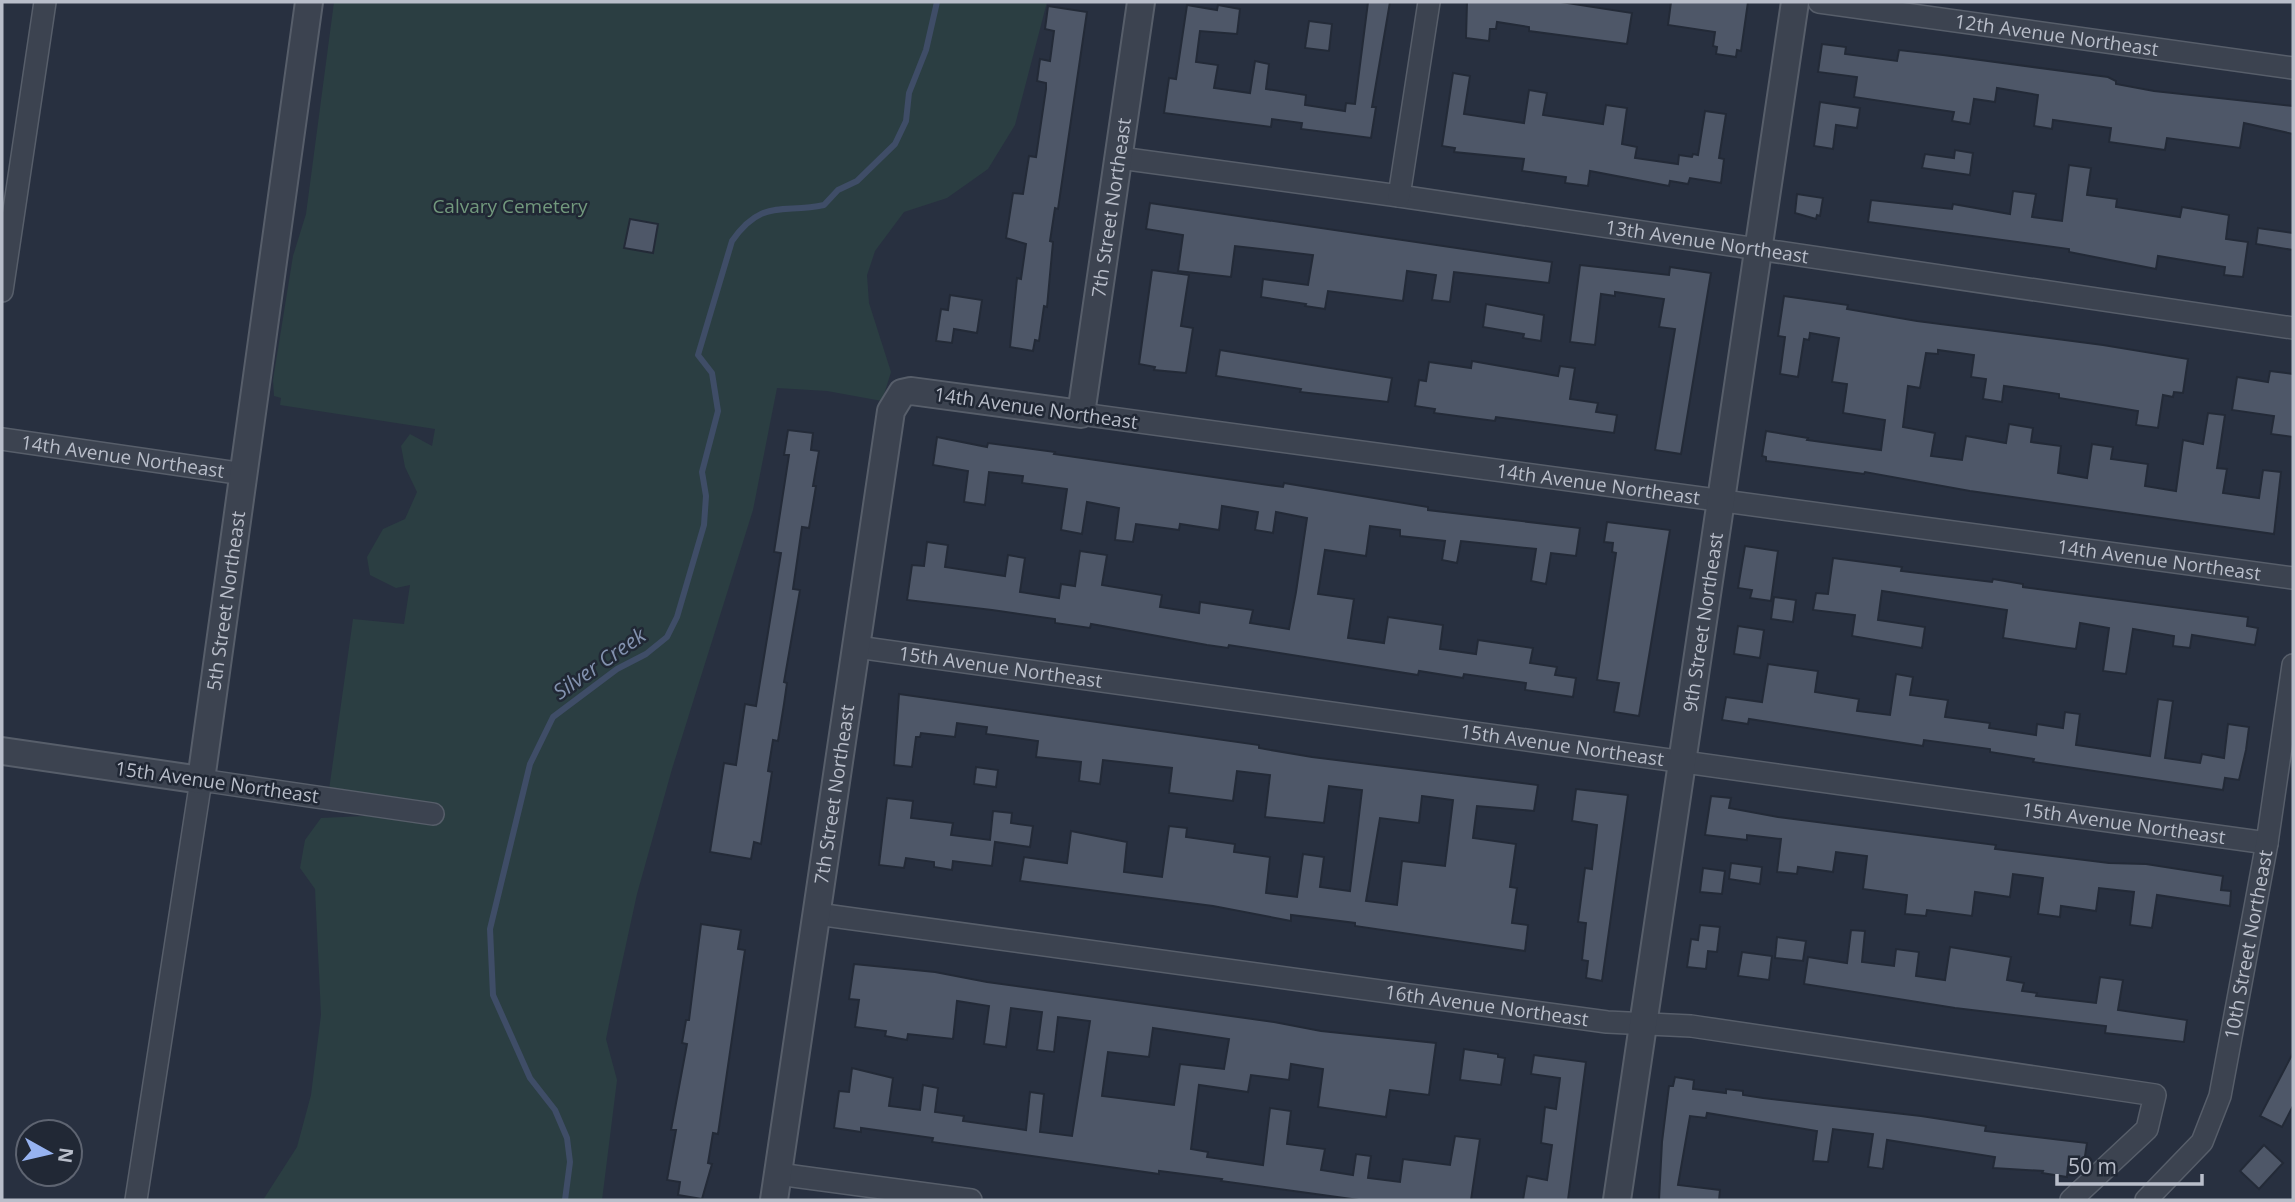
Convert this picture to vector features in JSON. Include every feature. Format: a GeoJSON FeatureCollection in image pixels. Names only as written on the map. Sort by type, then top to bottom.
{"type":"FeatureCollection","features":[{"type":"Feature","properties":{"kind":"street"},"geometry":{"type":"LineString","coordinates":[[2,291],[45,2]]}},
{"type":"Feature","properties":{"kind":"street","name":"5th Street Northeast"},"geometry":{"type":"LineString","coordinates":[[136,1200],[201,780],[309,2]]}},
{"type":"Feature","properties":{"kind":"street","name":"7th Street Northeast"},"geometry":{"type":"LineString","coordinates":[[1081,414],[1141,2]]}},
{"type":"Feature","properties":{"kind":"street"},"geometry":{"type":"LineString","coordinates":[[1399,196],[1429,2]]}},
{"type":"Feature","properties":{"kind":"street","name":"9th Street Northeast"},"geometry":{"type":"LineString","coordinates":[[1617,1200],[1795,2]]}},
{"type":"Feature","properties":{"kind":"street","name":"12th Avenue Northeast"},"geometry":{"type":"LineString","coordinates":[[1819,2],[2293,68]]}},
{"type":"Feature","properties":{"kind":"street","name":"13th Avenue Northeast"},"geometry":{"type":"LineString","coordinates":[[1120,158],[1399,196],[2293,328]]}},
{"type":"Feature","properties":{"kind":"street","name":"14th Avenue Northeast"},"geometry":{"type":"LineString","coordinates":[[902,393],[922,392],[2293,578]]}},
{"type":"Feature","properties":{"kind":"street","name":"7th Street Northeast"},"geometry":{"type":"LineString","coordinates":[[774,1200],[891,411],[902,393]]}},
{"type":"Feature","properties":{"kind":"street","name":"14th Avenue Northeast"},"geometry":{"type":"LineString","coordinates":[[2,439],[244,474]]}},
{"type":"Feature","properties":{"kind":"street","name":"15th Avenue Northeast"},"geometry":{"type":"LineString","coordinates":[[857,647],[2267,842]]}},
{"type":"Feature","properties":{"kind":"street","name":"10th Street Northeast"},"geometry":{"type":"LineString","coordinates":[[2146,1200],[2188,1159],[2202,1142],[2214,1118],[2267,842],[2293,665]]}},
{"type":"Feature","properties":{"kind":"street","name":"15th Avenue Northeast"},"geometry":{"type":"LineString","coordinates":[[2,751],[433,814]]}},
{"type":"Feature","properties":{"kind":"street","name":"16th Avenue Northeast"},"geometry":{"type":"LineString","coordinates":[[817,914],[1579,1018],[1691,1026],[2155,1095],[2147,1129],[2071,1200]]}},
{"type":"Feature","properties":{"kind":"street"},"geometry":{"type":"LineString","coordinates":[[778,1174],[971,1200]]}},
{"type":"Feature","properties":{"kind":"green space","name":"Calvary Cemetery"},"geometry":{"type":"Polygon","coordinates":[[[334,2],[1047,2],[1015,125],[988,169],[947,198],[904,212],[875,251],[867,275],[869,303],[891,372],[882,401],[827,391],[777,388],[753,510],[672,769],[637,894],[615,995],[606,1039],[617,1080],[602,1200],[263,1200],[297,1147],[311,1095],[321,1015],[315,889],[300,868],[305,840],[321,818],[364,816],[380,807],[328,797],[353,619],[404,624],[410,585],[396,588],[370,575],[367,557],[383,529],[405,519],[417,492],[405,467],[401,446],[410,434],[432,446],[435,429],[280,405],[281,398],[274,396],[273,380],[293,256],[306,214],[334,2]]]}},
{"type":"Feature","properties":{"kind":"building"},"geometry":{"type":"Polygon","coordinates":[[[1368,2],[1390,2],[1372,107],[1376,107],[1371,138],[1301,129],[1302,123],[1272,119],[1271,127],[1164,113],[1169,78],[1176,79],[1187,5],[1217,10],[1218,5],[1240,9],[1237,34],[1200,31],[1196,62],[1218,65],[1214,88],[1250,93],[1255,61],[1269,64],[1266,89],[1306,95],[1305,105],[1345,111],[1346,103],[1355,104],[1368,2]]]}},
{"type":"Feature","properties":{"kind":"building"},"geometry":{"type":"Polygon","coordinates":[[[1467,2],[1561,2],[1632,13],[1627,44],[1529,31],[1529,27],[1497,22],[1496,29],[1490,29],[1489,41],[1466,38],[1467,2]]]}},
{"type":"Feature","properties":{"kind":"building"},"geometry":{"type":"Polygon","coordinates":[[[1671,2],[1748,2],[1741,51],[1737,50],[1736,57],[1716,54],[1717,47],[1713,46],[1715,32],[1668,25],[1671,2]]]}},
{"type":"Feature","properties":{"kind":"building"},"geometry":{"type":"Polygon","coordinates":[[[1048,6],[1087,12],[1058,209],[1055,208],[1050,241],[1053,242],[1047,307],[1044,306],[1039,341],[1035,340],[1033,351],[1010,347],[1017,278],[1021,279],[1026,244],[1006,238],[1013,193],[1023,194],[1029,156],[1036,157],[1046,89],[1046,83],[1037,81],[1040,59],[1050,61],[1054,31],[1045,29],[1048,6]]]}},
{"type":"Feature","properties":{"kind":"building"},"geometry":{"type":"Polygon","coordinates":[[[1309,21],[1332,24],[1329,51],[1305,48],[1309,21]]]}},
{"type":"Feature","properties":{"kind":"building"},"geometry":{"type":"Polygon","coordinates":[[[1822,44],[1846,47],[1845,54],[1897,61],[1899,50],[1943,55],[2108,77],[2116,81],[2116,84],[2154,91],[2293,106],[2293,134],[2244,123],[2240,148],[2167,138],[2165,150],[2109,142],[2111,128],[2053,120],[2052,129],[2034,126],[2038,95],[1997,88],[1995,102],[1974,99],[1970,124],[1952,121],[1954,112],[1854,97],[1857,77],[1818,72],[1822,44]]]}},
{"type":"Feature","properties":{"kind":"building"},"geometry":{"type":"Polygon","coordinates":[[[1453,73],[1470,76],[1464,114],[1524,123],[1529,90],[1547,93],[1543,115],[1603,124],[1606,105],[1627,108],[1622,144],[1637,147],[1635,158],[1678,164],[1679,155],[1698,155],[1705,111],[1726,114],[1719,158],[1724,159],[1721,183],[1690,178],[1688,184],[1670,181],[1669,186],[1590,171],[1588,186],[1565,183],[1566,177],[1522,171],[1524,159],[1454,152],[1455,148],[1442,146],[1453,73]]]}},
{"type":"Feature","properties":{"kind":"building"},"geometry":{"type":"Polygon","coordinates":[[[1820,102],[1860,108],[1857,128],[1836,125],[1833,149],[1814,146],[1820,102]]]}},
{"type":"Feature","properties":{"kind":"building"},"geometry":{"type":"Polygon","coordinates":[[[1955,150],[1973,153],[1970,175],[1922,168],[1925,154],[1954,158],[1955,150]]]}},
{"type":"Feature","properties":{"kind":"building"},"geometry":{"type":"Polygon","coordinates":[[[2069,165],[2091,168],[2087,195],[2117,199],[2116,207],[2180,217],[2182,207],[2229,215],[2226,239],[2248,242],[2243,277],[2224,275],[2225,267],[2158,256],[2156,269],[2069,252],[2069,249],[1868,222],[1871,200],[1952,209],[1953,204],[2010,214],[2013,191],[2036,194],[2032,217],[2062,221],[2069,165]]]}},
{"type":"Feature","properties":{"kind":"building"},"geometry":{"type":"Polygon","coordinates":[[[1797,194],[1823,198],[1820,216],[1817,215],[1816,219],[1795,213],[1797,194]]]}},
{"type":"Feature","properties":{"kind":"building"},"geometry":{"type":"Polygon","coordinates":[[[1150,203],[1552,262],[1549,283],[1454,272],[1450,302],[1432,300],[1436,275],[1407,271],[1403,301],[1328,291],[1325,309],[1305,306],[1306,304],[1261,297],[1263,279],[1308,285],[1313,255],[1235,246],[1231,277],[1178,271],[1183,235],[1146,229],[1150,203]]]}},
{"type":"Feature","properties":{"kind":"building"},"geometry":{"type":"Polygon","coordinates":[[[630,219],[658,224],[653,253],[624,248],[630,219]]]}},
{"type":"Feature","properties":{"kind":"building"},"geometry":{"type":"Polygon","coordinates":[[[2258,228],[2293,233],[2293,250],[2256,244],[2258,228]]]}},
{"type":"Feature","properties":{"kind":"building"},"geometry":{"type":"Polygon","coordinates":[[[1580,265],[1669,275],[1670,267],[1711,273],[1681,454],[1655,450],[1675,329],[1659,327],[1664,299],[1615,292],[1615,296],[1601,294],[1595,345],[1570,342],[1580,265]]]}},
{"type":"Feature","properties":{"kind":"building"},"geometry":{"type":"Polygon","coordinates":[[[1152,270],[1189,275],[1181,326],[1193,328],[1186,373],[1154,370],[1155,367],[1139,364],[1152,270]]]}},
{"type":"Feature","properties":{"kind":"building"},"geometry":{"type":"Polygon","coordinates":[[[950,295],[982,300],[977,333],[954,329],[952,343],[936,341],[941,309],[948,310],[950,295]]]}},
{"type":"Feature","properties":{"kind":"building"},"geometry":{"type":"Polygon","coordinates":[[[1784,296],[1848,305],[1847,309],[1917,321],[2188,359],[2183,393],[2174,392],[2173,397],[2163,395],[2158,428],[2136,425],[2138,411],[2059,398],[2059,394],[2004,386],[2002,402],[1983,399],[1986,379],[1971,377],[1974,355],[1938,350],[1938,354],[1926,353],[1920,388],[1908,386],[1903,427],[1935,433],[1931,456],[1962,460],[1966,436],[2006,443],[2009,424],[2033,428],[2031,442],[2061,446],[2058,473],[2087,478],[2092,444],[2113,447],[2111,459],[2148,464],[2145,486],[2176,491],[2183,440],[2203,444],[2208,413],[2225,415],[2217,468],[2227,469],[2223,493],[2259,498],[2263,470],[2281,472],[2274,534],[1970,491],[1865,472],[1766,461],[1766,457],[1762,456],[1766,431],[1808,438],[1807,440],[1881,450],[1885,420],[1843,413],[1847,384],[1832,382],[1839,338],[1810,333],[1809,340],[1804,339],[1798,377],[1780,374],[1785,337],[1778,336],[1784,296]]]}},
{"type":"Feature","properties":{"kind":"building"},"geometry":{"type":"Polygon","coordinates":[[[1486,304],[1544,315],[1541,341],[1523,338],[1524,334],[1483,327],[1486,304]]]}},
{"type":"Feature","properties":{"kind":"building"},"geometry":{"type":"Polygon","coordinates":[[[1220,350],[1392,378],[1388,402],[1300,392],[1301,389],[1216,376],[1220,350]]]}},
{"type":"Feature","properties":{"kind":"building"},"geometry":{"type":"Polygon","coordinates":[[[1472,361],[1558,376],[1560,366],[1575,368],[1570,399],[1598,403],[1596,412],[1617,415],[1614,433],[1496,417],[1495,421],[1434,413],[1435,409],[1415,406],[1419,380],[1426,381],[1429,362],[1471,368],[1472,361]]]}},
{"type":"Feature","properties":{"kind":"building"},"geometry":{"type":"Polygon","coordinates":[[[2270,371],[2293,374],[2293,437],[2271,434],[2274,416],[2232,410],[2237,377],[2268,382],[2270,371]]]}},
{"type":"Feature","properties":{"kind":"building"},"geometry":{"type":"Polygon","coordinates":[[[788,430],[813,433],[811,450],[819,451],[813,486],[816,486],[809,528],[802,527],[793,589],[800,590],[784,682],[787,683],[778,741],[773,740],[768,771],[772,772],[761,844],[754,842],[751,859],[710,852],[724,763],[736,765],[745,704],[756,706],[781,553],[774,552],[789,455],[784,455],[788,430]]]}},
{"type":"Feature","properties":{"kind":"building"},"geometry":{"type":"Polygon","coordinates":[[[937,437],[987,447],[988,443],[1055,452],[1054,454],[1283,487],[1284,483],[1428,507],[1428,510],[1580,528],[1576,556],[1551,553],[1546,584],[1531,581],[1536,549],[1461,541],[1457,563],[1442,560],[1445,541],[1400,536],[1400,530],[1370,526],[1366,556],[1325,550],[1318,594],[1354,599],[1348,638],[1384,643],[1388,617],[1443,625],[1440,649],[1476,654],[1478,640],[1533,648],[1530,663],[1557,667],[1555,675],[1576,678],[1573,697],[1525,690],[1526,683],[1464,674],[1463,678],[1419,671],[1418,675],[1229,645],[1228,648],[1207,645],[1091,624],[1090,628],[1055,623],[1055,619],[907,600],[912,565],[924,566],[927,542],[948,545],[945,567],[1005,576],[1008,555],[1025,558],[1020,592],[1059,598],[1061,584],[1075,586],[1080,551],[1107,555],[1102,585],[1162,595],[1160,607],[1199,613],[1200,602],[1253,610],[1250,623],[1289,629],[1296,592],[1307,518],[1276,512],[1273,533],[1255,530],[1258,512],[1222,506],[1219,530],[1180,524],[1179,530],[1136,524],[1133,542],[1115,540],[1119,508],[1087,502],[1082,534],[1061,530],[1067,489],[1022,483],[1023,476],[989,472],[985,505],[964,502],[968,471],[933,465],[937,437]]]}},
{"type":"Feature","properties":{"kind":"building"},"geometry":{"type":"Polygon","coordinates":[[[1607,522],[1670,530],[1639,716],[1614,712],[1619,683],[1597,680],[1616,553],[1612,552],[1613,543],[1604,542],[1607,522]]]}},
{"type":"Feature","properties":{"kind":"building"},"geometry":{"type":"Polygon","coordinates":[[[1745,546],[1778,551],[1771,601],[1750,598],[1752,590],[1738,588],[1745,546]]]}},
{"type":"Feature","properties":{"kind":"building"},"geometry":{"type":"Polygon","coordinates":[[[1833,558],[1902,567],[1901,571],[1992,582],[1993,579],[2023,584],[2023,587],[2248,617],[2247,626],[2258,628],[2255,645],[2192,635],[2190,648],[2173,646],[2174,636],[2133,629],[2126,674],[2103,671],[2109,628],[2080,623],[2076,649],[2003,638],[2007,610],[1882,591],[1878,620],[1925,627],[1922,648],[1852,636],[1855,615],[1813,610],[1816,593],[1828,594],[1833,558]]]}},
{"type":"Feature","properties":{"kind":"building"},"geometry":{"type":"Polygon","coordinates":[[[1774,597],[1796,600],[1793,622],[1771,619],[1774,597]]]}},
{"type":"Feature","properties":{"kind":"building"},"geometry":{"type":"Polygon","coordinates":[[[1738,626],[1764,630],[1760,658],[1734,654],[1738,626]]]}},
{"type":"Feature","properties":{"kind":"building"},"geometry":{"type":"Polygon","coordinates":[[[1768,664],[1818,671],[1815,692],[1859,699],[1857,711],[1890,715],[1896,674],[1913,677],[1910,695],[1948,700],[1945,717],[1990,723],[1989,728],[2036,735],[2037,724],[2063,728],[2065,712],[2080,714],[2076,745],[2150,756],[2158,699],[2173,701],[2165,758],[2200,763],[2202,754],[2224,758],[2228,724],[2249,727],[2246,750],[2239,780],[2225,778],[2223,790],[2033,762],[2034,759],[1990,752],[1990,749],[1924,740],[1923,746],[1749,719],[1748,724],[1722,720],[1726,697],[1762,702],[1768,664]]]}},
{"type":"Feature","properties":{"kind":"building"},"geometry":{"type":"Polygon","coordinates":[[[899,694],[1259,745],[1259,748],[1312,757],[1538,785],[1534,811],[1477,806],[1473,838],[1516,844],[1510,887],[1517,888],[1512,923],[1528,925],[1525,951],[1355,926],[1355,923],[1291,915],[1291,921],[1213,906],[1020,881],[1024,857],[1067,863],[1071,831],[1127,842],[1124,872],[1162,877],[1169,826],[1187,828],[1186,837],[1235,844],[1234,852],[1270,857],[1266,893],[1297,897],[1303,854],[1324,857],[1320,887],[1350,891],[1362,790],[1329,786],[1324,823],[1265,817],[1270,775],[1237,771],[1233,801],[1169,793],[1172,768],[1103,760],[1100,784],[1079,781],[1081,762],[1036,757],[1038,741],[986,734],[987,727],[957,723],[955,737],[921,733],[920,737],[916,737],[912,767],[894,765],[899,694]],[[1422,796],[1419,823],[1380,818],[1366,901],[1397,905],[1402,861],[1445,866],[1453,800],[1422,796]]]}},
{"type":"Feature","properties":{"kind":"building"},"geometry":{"type":"Polygon","coordinates":[[[976,767],[998,770],[996,787],[974,784],[976,767]]]}},
{"type":"Feature","properties":{"kind":"building"},"geometry":{"type":"Polygon","coordinates":[[[1576,789],[1628,795],[1602,981],[1586,978],[1588,961],[1582,960],[1586,923],[1578,922],[1585,868],[1592,869],[1597,825],[1572,821],[1576,789]]]}},
{"type":"Feature","properties":{"kind":"building"},"geometry":{"type":"Polygon","coordinates":[[[1711,796],[1731,798],[1729,808],[1778,817],[1996,845],[1995,849],[2109,863],[2146,864],[2223,876],[2221,890],[2231,891],[2230,906],[2157,895],[2152,928],[2130,925],[2134,892],[2099,888],[2096,911],[2061,906],[2060,917],[2038,914],[2043,878],[2013,874],[2010,897],[1975,892],[1972,916],[1927,910],[1926,916],[1905,914],[1907,895],[1863,889],[1867,856],[1836,852],[1833,872],[1798,867],[1797,874],[1777,872],[1781,839],[1747,835],[1747,840],[1705,835],[1711,796]]]}},
{"type":"Feature","properties":{"kind":"building"},"geometry":{"type":"Polygon","coordinates":[[[887,798],[913,801],[911,818],[953,823],[951,835],[990,840],[993,811],[1012,813],[1011,823],[1033,826],[1030,847],[995,842],[992,866],[953,861],[952,870],[934,867],[934,862],[906,858],[904,868],[879,865],[887,798]]]}},
{"type":"Feature","properties":{"kind":"building"},"geometry":{"type":"Polygon","coordinates":[[[1731,863],[1762,867],[1760,884],[1729,879],[1731,863]]]}},
{"type":"Feature","properties":{"kind":"building"},"geometry":{"type":"Polygon","coordinates":[[[1703,868],[1725,871],[1722,894],[1700,892],[1703,868]]]}},
{"type":"Feature","properties":{"kind":"building"},"geometry":{"type":"Polygon","coordinates":[[[701,924],[741,930],[738,949],[745,950],[718,1134],[713,1133],[708,1163],[712,1164],[702,1199],[678,1195],[680,1182],[667,1180],[676,1130],[671,1130],[687,1044],[682,1043],[686,1020],[689,1020],[701,924]]]}},
{"type":"Feature","properties":{"kind":"building"},"geometry":{"type":"Polygon","coordinates":[[[1700,925],[1720,927],[1717,952],[1708,951],[1706,969],[1687,967],[1691,939],[1698,940],[1700,925]]]}},
{"type":"Feature","properties":{"kind":"building"},"geometry":{"type":"Polygon","coordinates":[[[1851,930],[1865,931],[1862,962],[1894,966],[1896,949],[1919,952],[1916,976],[1945,980],[1950,947],[2011,957],[2007,980],[2024,983],[2022,991],[2037,993],[2036,996],[2096,1003],[2100,977],[2123,980],[2118,1010],[2187,1020],[2184,1042],[2105,1033],[2106,1026],[1955,1008],[1804,984],[1808,957],[1847,963],[1851,930]]]}},
{"type":"Feature","properties":{"kind":"building"},"geometry":{"type":"Polygon","coordinates":[[[1777,937],[1806,941],[1803,961],[1775,958],[1777,937]]]}},
{"type":"Feature","properties":{"kind":"building"},"geometry":{"type":"Polygon","coordinates":[[[1742,952],[1772,956],[1769,980],[1738,976],[1742,952]]]}},
{"type":"Feature","properties":{"kind":"building"},"geometry":{"type":"Polygon","coordinates":[[[854,964],[935,972],[1321,1031],[1436,1043],[1429,1095],[1390,1090],[1386,1117],[1318,1107],[1323,1069],[1291,1064],[1289,1080],[1251,1075],[1248,1092],[1199,1085],[1191,1149],[1208,1152],[1207,1157],[1263,1165],[1270,1108],[1291,1111],[1287,1144],[1325,1149],[1321,1170],[1353,1175],[1356,1154],[1371,1156],[1368,1178],[1400,1182],[1403,1159],[1450,1165],[1455,1136],[1480,1139],[1471,1200],[1359,1200],[1221,1181],[1222,1179],[1159,1171],[1159,1174],[932,1142],[933,1138],[861,1128],[861,1132],[834,1128],[839,1091],[849,1092],[852,1068],[893,1078],[889,1106],[920,1110],[923,1085],[938,1088],[935,1112],[964,1116],[963,1121],[1026,1130],[1030,1092],[1044,1094],[1040,1132],[1072,1136],[1090,1021],[1058,1017],[1054,1052],[1037,1050],[1042,1012],[1011,1008],[1006,1047],[984,1044],[989,1006],[957,1001],[953,1039],[908,1034],[907,1040],[885,1036],[886,1031],[855,1027],[859,1000],[849,999],[854,964]],[[1153,1028],[1149,1057],[1108,1052],[1102,1096],[1174,1105],[1180,1064],[1224,1069],[1229,1039],[1153,1028]]]}},
{"type":"Feature","properties":{"kind":"building"},"geometry":{"type":"Polygon","coordinates":[[[1464,1049],[1498,1054],[1498,1057],[1505,1058],[1501,1085],[1460,1080],[1464,1049]]]}},
{"type":"Feature","properties":{"kind":"building"},"geometry":{"type":"Polygon","coordinates":[[[2293,1053],[2293,1106],[2282,1127],[2260,1116],[2293,1053]]]}},
{"type":"Feature","properties":{"kind":"building"},"geometry":{"type":"Polygon","coordinates":[[[1534,1055],[1586,1062],[1568,1200],[1523,1200],[1527,1176],[1547,1180],[1552,1145],[1541,1143],[1545,1107],[1556,1109],[1560,1078],[1531,1074],[1534,1055]]]}},
{"type":"Feature","properties":{"kind":"building"},"geometry":{"type":"Polygon","coordinates":[[[1675,1077],[1694,1080],[1693,1089],[1726,1093],[1726,1089],[1743,1091],[1743,1095],[1921,1116],[1986,1126],[1985,1131],[2087,1143],[2083,1169],[2068,1167],[2067,1177],[2042,1173],[2043,1171],[1993,1168],[1995,1157],[1887,1140],[1883,1169],[1868,1167],[1873,1134],[1833,1129],[1828,1162],[1813,1161],[1817,1131],[1707,1113],[1706,1118],[1690,1116],[1678,1185],[1720,1190],[1719,1200],[1659,1200],[1669,1086],[1673,1086],[1675,1077]]]}},
{"type":"Feature","properties":{"kind":"building"},"geometry":{"type":"Polygon","coordinates":[[[2264,1145],[2283,1163],[2259,1189],[2240,1171],[2264,1145]]]}},
{"type":"Feature","properties":{"kind":"waterway","name":"Silver Creek"},"geometry":{"type":"LineString","coordinates":[[565,1200],[570,1162],[567,1138],[555,1110],[530,1078],[493,995],[490,929],[530,764],[553,717],[617,669],[646,654],[667,637],[677,617],[704,525],[706,496],[702,472],[718,411],[712,373],[698,355],[732,241],[743,227],[763,213],[824,205],[838,190],[857,181],[895,144],[906,121],[909,93],[926,50],[937,2]]}}]}
